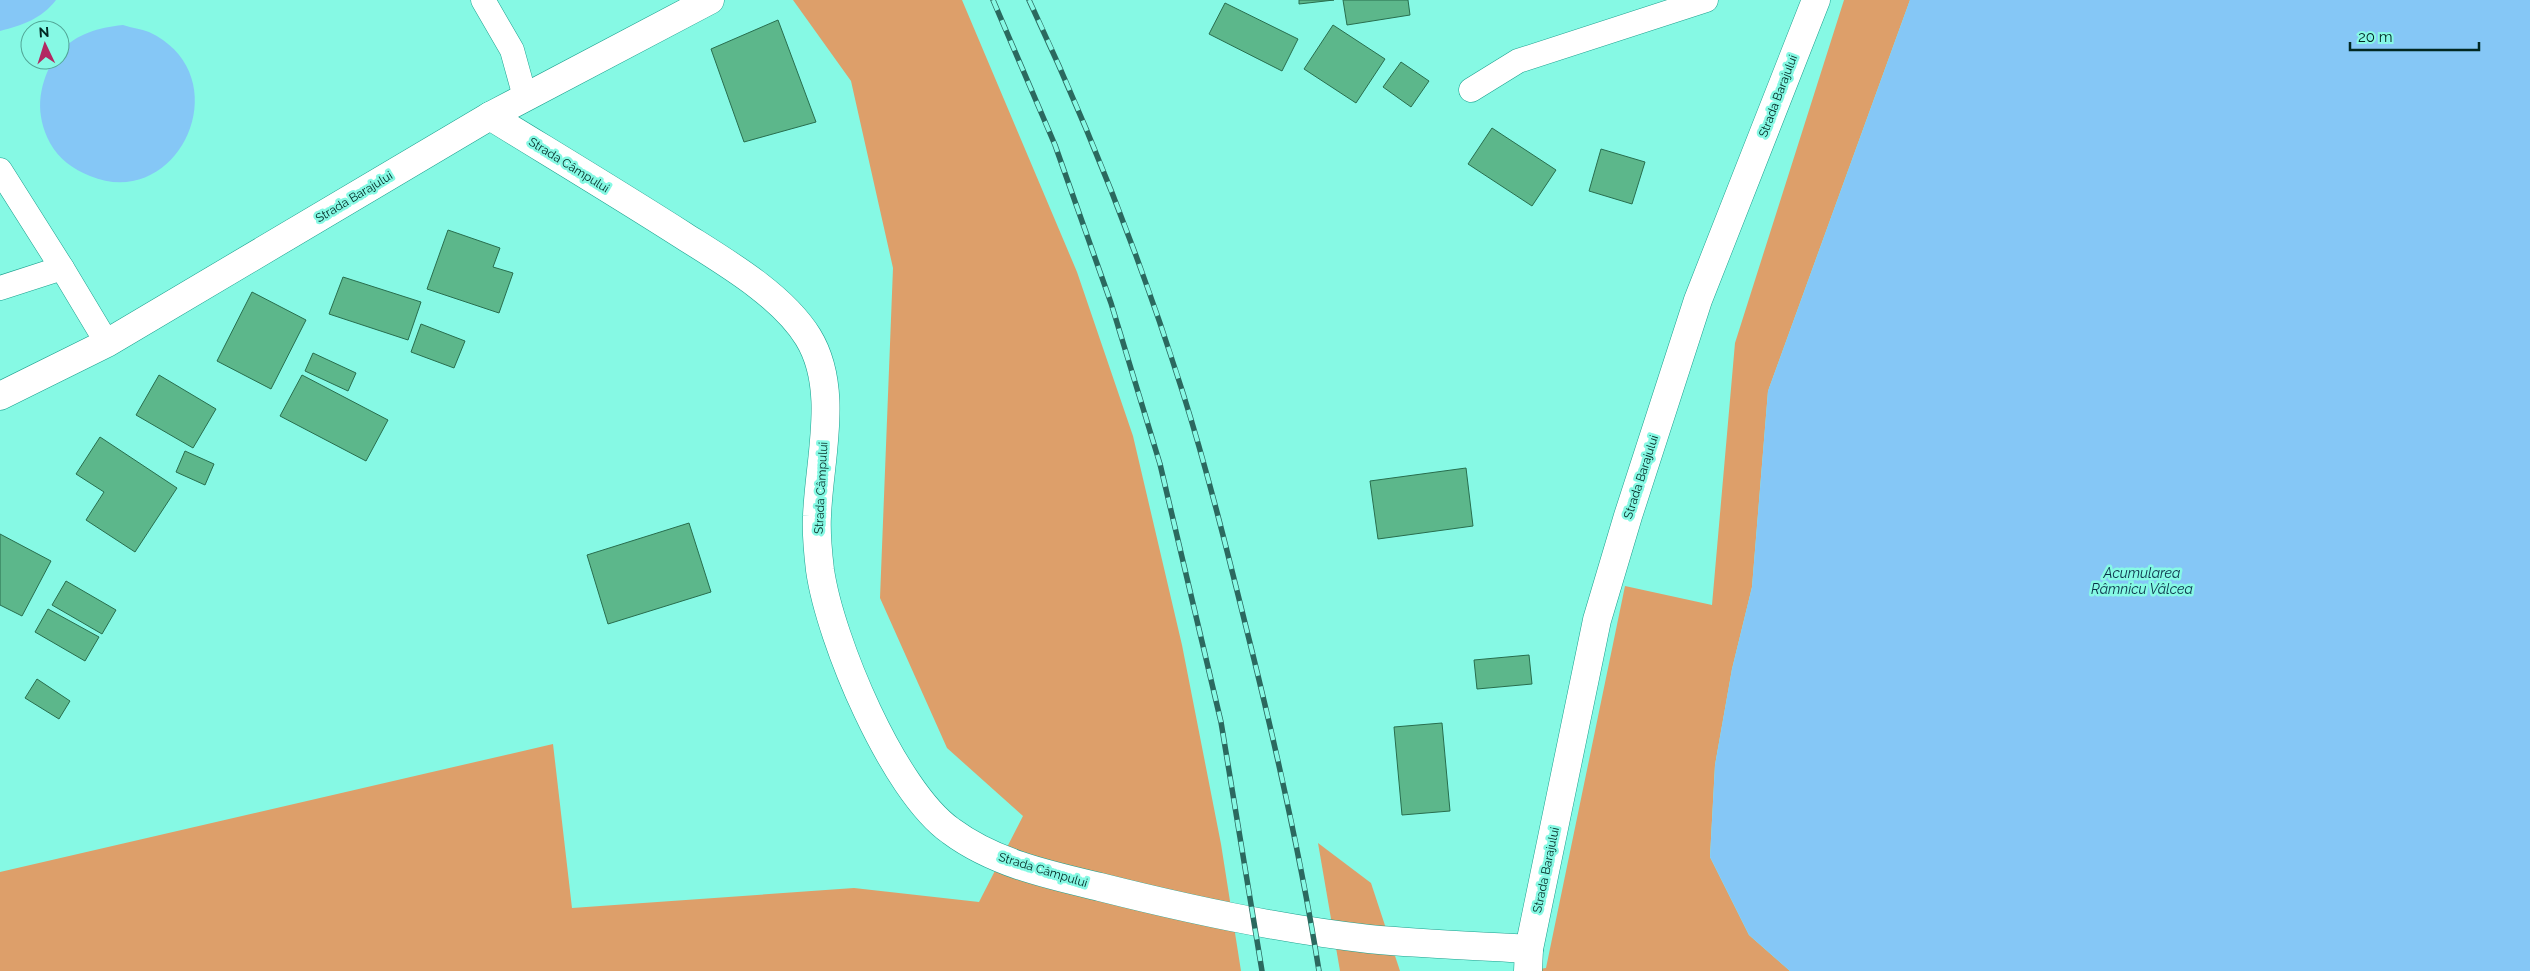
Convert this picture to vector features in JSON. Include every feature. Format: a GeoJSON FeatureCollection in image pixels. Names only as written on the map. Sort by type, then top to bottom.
{"type":"FeatureCollection","features":[{"type":"Feature","properties":{"kind":"street","name":"Strada Barajului"},"geometry":{"type":"LineString","coordinates":[[0,396],[107,343],[490,116],[710,0]]}},
{"type":"Feature","properties":{"kind":"street","name":"Strada Barajului"},"geometry":{"type":"LineString","coordinates":[[1529,960],[1597,620],[1698,300],[1816,0]]}},
{"type":"Feature","properties":{"kind":"street","name":"Strada Câmpului"},"geometry":{"type":"LineString","coordinates":[[490,116],[725,263],[789,314],[808,336],[820,361],[824,389],[822,458],[817,519],[820,570],[834,627],[865,704],[888,751],[924,804],[948,829],[975,847],[1014,863],[1062,878],[1191,910],[1368,938],[1529,960]]}},
{"type":"Feature","properties":{"kind":"lane"},"geometry":{"type":"LineString","coordinates":[[483,0],[512,50],[525,97]]}},
{"type":"Feature","properties":{"kind":"lane"},"geometry":{"type":"LineString","coordinates":[[1471,90],[1518,62],[1706,0]]}},
{"type":"Feature","properties":{"kind":"lane"},"geometry":{"type":"LineString","coordinates":[[0,170],[107,343]]}},
{"type":"Feature","properties":{"kind":"lane"},"geometry":{"type":"LineString","coordinates":[[0,288],[62,268]]}},
{"type":"Feature","properties":{"kind":"shaded area"},"geometry":{"type":"Polygon","coordinates":[[[793,0],[962,0],[1077,272],[1133,436],[1182,645],[1221,844],[1241,971],[0,971],[0,872],[553,744],[572,908],[854,888],[979,902],[1023,816],[947,748],[880,598],[893,268],[851,81],[793,0]]]}},
{"type":"Feature","properties":{"kind":"shaded area"},"geometry":{"type":"Polygon","coordinates":[[[1844,0],[1910,0],[1768,391],[1752,587],[1732,669],[1715,765],[1710,857],[1749,935],[1790,971],[1525,971],[1546,968],[1625,586],[1712,605],[1735,343],[1844,0]]]}},
{"type":"Feature","properties":{"kind":"shaded area"},"geometry":{"type":"Polygon","coordinates":[[[1318,843],[1371,883],[1400,971],[1340,971],[1318,843]]]}},
{"type":"Feature","properties":{"kind":"water"},"geometry":{"type":"Polygon","coordinates":[[[0,0],[56,0],[38,17],[31,20],[20,20],[20,24],[0,31],[0,0]]]}},
{"type":"Feature","properties":{"kind":"water","name":"Acumularea Râmnicu Vâlcea"},"geometry":{"type":"Polygon","coordinates":[[[1910,0],[2530,0],[2530,971],[1790,971],[1749,935],[1710,857],[1715,765],[1732,669],[1752,587],[1768,391],[1910,0]]]}},
{"type":"Feature","properties":{"kind":"water"},"geometry":{"type":"Polygon","coordinates":[[[123,25],[149,32],[177,52],[192,78],[195,107],[188,134],[172,158],[150,175],[122,182],[90,176],[72,167],[62,159],[50,143],[40,111],[40,101],[48,70],[70,70],[70,43],[89,32],[123,25]]]}},
{"type":"Feature","properties":{"kind":"building"},"geometry":{"type":"Polygon","coordinates":[[[1299,0],[1334,0],[1299,4],[1299,0]]]}},
{"type":"Feature","properties":{"kind":"building"},"geometry":{"type":"Polygon","coordinates":[[[1343,0],[1408,0],[1410,15],[1347,25],[1343,0]]]}},
{"type":"Feature","properties":{"kind":"building"},"geometry":{"type":"Polygon","coordinates":[[[1225,3],[1298,39],[1282,71],[1209,34],[1225,3]]]}},
{"type":"Feature","properties":{"kind":"building"},"geometry":{"type":"Polygon","coordinates":[[[778,20],[816,122],[744,142],[711,49],[778,20]]]}},
{"type":"Feature","properties":{"kind":"building"},"geometry":{"type":"Polygon","coordinates":[[[1333,25],[1385,59],[1356,103],[1304,69],[1333,25]]]}},
{"type":"Feature","properties":{"kind":"building"},"geometry":{"type":"Polygon","coordinates":[[[1401,62],[1429,81],[1411,107],[1383,87],[1401,62]]]}},
{"type":"Feature","properties":{"kind":"building"},"geometry":{"type":"Polygon","coordinates":[[[1492,128],[1556,170],[1532,206],[1468,164],[1492,128]]]}},
{"type":"Feature","properties":{"kind":"building"},"geometry":{"type":"Polygon","coordinates":[[[1601,149],[1645,162],[1632,204],[1589,191],[1601,149]]]}},
{"type":"Feature","properties":{"kind":"building"},"geometry":{"type":"Polygon","coordinates":[[[448,230],[500,248],[493,267],[513,273],[499,313],[427,289],[448,230]]]}},
{"type":"Feature","properties":{"kind":"building"},"geometry":{"type":"Polygon","coordinates":[[[343,277],[421,302],[408,340],[329,314],[343,277]]]}},
{"type":"Feature","properties":{"kind":"building"},"geometry":{"type":"Polygon","coordinates":[[[252,292],[306,320],[271,389],[217,361],[252,292]]]}},
{"type":"Feature","properties":{"kind":"building"},"geometry":{"type":"Polygon","coordinates":[[[421,324],[465,341],[454,368],[411,352],[421,324]]]}},
{"type":"Feature","properties":{"kind":"building"},"geometry":{"type":"Polygon","coordinates":[[[313,353],[356,373],[348,391],[305,371],[313,353]]]}},
{"type":"Feature","properties":{"kind":"building"},"geometry":{"type":"Polygon","coordinates":[[[159,375],[216,409],[193,448],[136,415],[159,375]]]}},
{"type":"Feature","properties":{"kind":"building"},"geometry":{"type":"Polygon","coordinates":[[[302,375],[388,420],[366,461],[280,416],[302,375]]]}},
{"type":"Feature","properties":{"kind":"building"},"geometry":{"type":"Polygon","coordinates":[[[100,437],[177,488],[135,552],[86,520],[104,492],[76,474],[100,437]]]}},
{"type":"Feature","properties":{"kind":"building"},"geometry":{"type":"Polygon","coordinates":[[[185,451],[214,464],[205,485],[176,472],[185,451]]]}},
{"type":"Feature","properties":{"kind":"building"},"geometry":{"type":"Polygon","coordinates":[[[1466,468],[1473,526],[1378,539],[1370,481],[1466,468]]]}},
{"type":"Feature","properties":{"kind":"building"},"geometry":{"type":"Polygon","coordinates":[[[689,523],[711,592],[608,624],[587,555],[689,523]]]}},
{"type":"Feature","properties":{"kind":"building"},"geometry":{"type":"Polygon","coordinates":[[[0,534],[51,561],[22,616],[0,605],[0,534]]]}},
{"type":"Feature","properties":{"kind":"building"},"geometry":{"type":"Polygon","coordinates":[[[66,581],[116,610],[102,634],[52,605],[66,581]]]}},
{"type":"Feature","properties":{"kind":"building"},"geometry":{"type":"Polygon","coordinates":[[[48,609],[99,637],[85,661],[35,632],[48,609]]]}},
{"type":"Feature","properties":{"kind":"building"},"geometry":{"type":"Polygon","coordinates":[[[1529,655],[1532,684],[1477,689],[1474,660],[1529,655]]]}},
{"type":"Feature","properties":{"kind":"building"},"geometry":{"type":"Polygon","coordinates":[[[37,679],[70,701],[59,719],[25,698],[37,679]]]}},
{"type":"Feature","properties":{"kind":"building"},"geometry":{"type":"Polygon","coordinates":[[[1442,723],[1450,811],[1402,815],[1394,727],[1442,723]]]}},
{"type":"Feature","properties":{"kind":"railway"},"geometry":{"type":"LineString","coordinates":[[993,0],[1055,145],[1111,303],[1160,464],[1221,722],[1262,971]]}},
{"type":"Feature","properties":{"kind":"railway"},"geometry":{"type":"LineString","coordinates":[[1029,0],[1072,95],[1131,241],[1166,340],[1191,420],[1224,540],[1268,715],[1296,843],[1319,971]]}}]}
